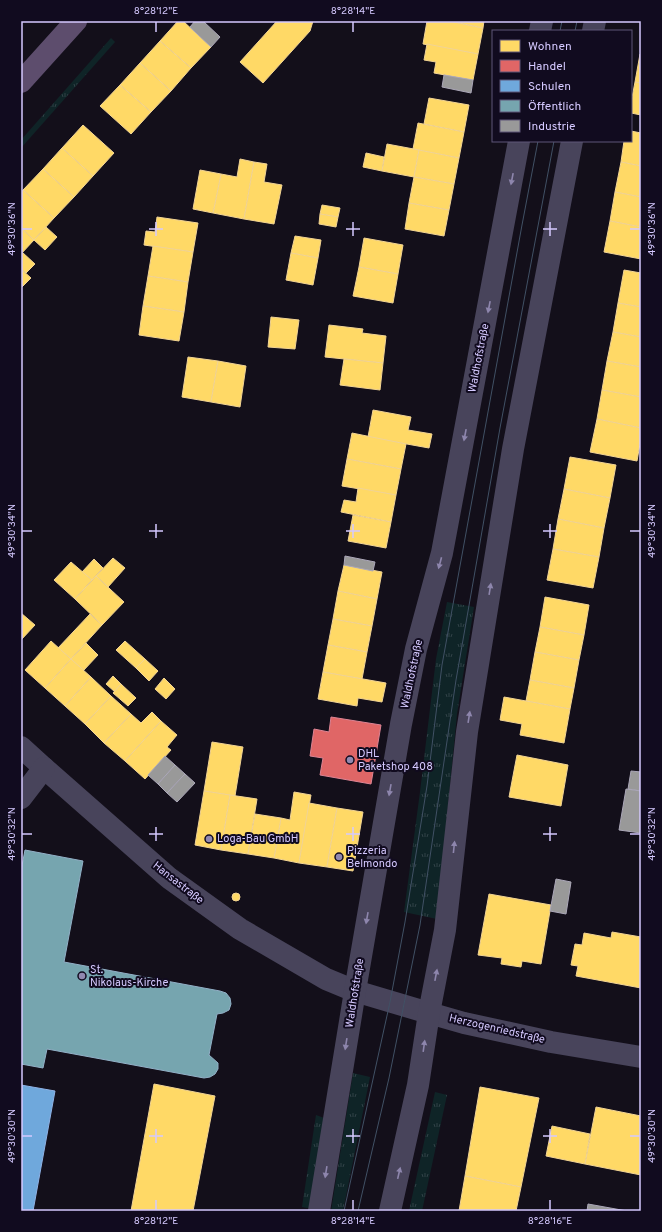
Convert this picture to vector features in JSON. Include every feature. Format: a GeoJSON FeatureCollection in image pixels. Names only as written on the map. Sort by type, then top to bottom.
{"type":"FeatureCollection","features":[{"type":"Feature","properties":{"kind":"main road"},"geometry":{"type":"LineString","coordinates":[[21,82],[76,21]]}},
{"type":"Feature","properties":{"kind":"street","name":"Waldhofstraße"},"geometry":{"type":"LineString","coordinates":[[319,1211],[354,991],[401,724],[416,649],[442,553],[520,142]]}},
{"type":"Feature","properties":{"kind":"street"},"geometry":{"type":"LineString","coordinates":[[390,1211],[418,1085],[429,1014],[445,930],[467,732],[513,449],[572,142]]}},
{"type":"Feature","properties":{"kind":"street","name":"Hansastraße"},"geometry":{"type":"LineString","coordinates":[[21,747],[175,882],[240,928],[326,979],[354,991]]}},
{"type":"Feature","properties":{"kind":"street"},"geometry":{"type":"LineString","coordinates":[[21,798],[44,768]]}},
{"type":"Feature","properties":{"kind":"street","name":"Herzogenriedstraße"},"geometry":{"type":"LineString","coordinates":[[354,991],[464,1023],[551,1042],[641,1057]]}},
{"type":"Feature","properties":{"kind":"green space"},"geometry":{"type":"Polygon","coordinates":[[[111,38],[115,42],[21,148],[21,140],[111,38]]]}},
{"type":"Feature","properties":{"kind":"green space"},"geometry":{"type":"Polygon","coordinates":[[[447,602],[474,607],[457,714],[437,919],[404,912],[436,659],[447,602]]]}},
{"type":"Feature","properties":{"kind":"green space"},"geometry":{"type":"Polygon","coordinates":[[[353,1073],[370,1077],[343,1211],[331,1211],[353,1073]]]}},
{"type":"Feature","properties":{"kind":"green space"},"geometry":{"type":"Polygon","coordinates":[[[435,1092],[447,1095],[422,1211],[409,1211],[435,1092]]]}},
{"type":"Feature","properties":{"kind":"green space"},"geometry":{"type":"Polygon","coordinates":[[[316,1115],[324,1118],[312,1209],[302,1207],[316,1115]]]}},
{"type":"Feature","properties":{"kind":"building: Wohnen"},"geometry":{"type":"Polygon","coordinates":[[[178,21],[183,21],[211,47],[191,68],[160,41],[178,21]]]}},
{"type":"Feature","properties":{"kind":"building: Wohnen"},"geometry":{"type":"Polygon","coordinates":[[[277,21],[313,21],[310,31],[263,83],[240,62],[277,21]]]}},
{"type":"Feature","properties":{"kind":"building: Wohnen"},"geometry":{"type":"Polygon","coordinates":[[[427,21],[450,21],[483,28],[478,54],[423,44],[427,21]]]}},
{"type":"Feature","properties":{"kind":"building: Wohnen"},"geometry":{"type":"Polygon","coordinates":[[[450,21],[484,21],[483,28],[450,21]]]}},
{"type":"Feature","properties":{"kind":"building: Wohnen"},"geometry":{"type":"Polygon","coordinates":[[[160,41],[191,68],[171,91],[140,63],[160,41]]]}},
{"type":"Feature","properties":{"kind":"building: Wohnen"},"geometry":{"type":"Polygon","coordinates":[[[427,44],[478,54],[473,80],[434,73],[436,62],[424,60],[427,44]]]}},
{"type":"Feature","properties":{"kind":"building: Wohnen"},"geometry":{"type":"Polygon","coordinates":[[[641,54],[641,83],[635,82],[641,54]]]}},
{"type":"Feature","properties":{"kind":"building: Wohnen"},"geometry":{"type":"Polygon","coordinates":[[[140,63],[171,91],[151,112],[120,85],[140,63]]]}},
{"type":"Feature","properties":{"kind":"building: Wohnen"},"geometry":{"type":"Polygon","coordinates":[[[635,82],[641,83],[641,115],[632,113],[632,98],[635,82]]]}},
{"type":"Feature","properties":{"kind":"building: Wohnen"},"geometry":{"type":"Polygon","coordinates":[[[120,85],[151,112],[131,134],[100,106],[120,85]]]}},
{"type":"Feature","properties":{"kind":"building: Wohnen"},"geometry":{"type":"Polygon","coordinates":[[[429,98],[469,105],[464,132],[424,124],[429,98]]]}},
{"type":"Feature","properties":{"kind":"building: Wohnen"},"geometry":{"type":"Polygon","coordinates":[[[418,123],[464,132],[459,158],[413,149],[418,123]]]}},
{"type":"Feature","properties":{"kind":"building: Wohnen"},"geometry":{"type":"Polygon","coordinates":[[[83,125],[114,153],[93,176],[62,148],[83,125]]]}},
{"type":"Feature","properties":{"kind":"building: Wohnen"},"geometry":{"type":"Polygon","coordinates":[[[632,131],[641,133],[641,166],[621,162],[624,142],[632,142],[632,131]]]}},
{"type":"Feature","properties":{"kind":"building: Wohnen"},"geometry":{"type":"Polygon","coordinates":[[[387,144],[419,150],[414,177],[382,171],[387,144]]]}},
{"type":"Feature","properties":{"kind":"building: Wohnen"},"geometry":{"type":"Polygon","coordinates":[[[62,148],[93,176],[74,197],[43,169],[62,148]]]}},
{"type":"Feature","properties":{"kind":"building: Wohnen"},"geometry":{"type":"Polygon","coordinates":[[[419,150],[459,158],[454,184],[414,177],[419,150]]]}},
{"type":"Feature","properties":{"kind":"building: Wohnen"},"geometry":{"type":"Polygon","coordinates":[[[366,153],[384,157],[382,171],[363,167],[366,153]]]}},
{"type":"Feature","properties":{"kind":"building: Wohnen"},"geometry":{"type":"Polygon","coordinates":[[[240,159],[254,162],[244,219],[213,213],[221,174],[237,177],[240,159]]]}},
{"type":"Feature","properties":{"kind":"building: Wohnen"},"geometry":{"type":"Polygon","coordinates":[[[254,162],[267,164],[264,182],[282,185],[274,224],[244,219],[254,162]]]}},
{"type":"Feature","properties":{"kind":"building: Wohnen"},"geometry":{"type":"Polygon","coordinates":[[[621,162],[641,166],[641,197],[615,192],[621,162]]]}},
{"type":"Feature","properties":{"kind":"building: Wohnen"},"geometry":{"type":"Polygon","coordinates":[[[43,169],[74,197],[54,218],[23,190],[43,169]]]}},
{"type":"Feature","properties":{"kind":"building: Wohnen"},"geometry":{"type":"Polygon","coordinates":[[[200,170],[221,174],[213,213],[193,209],[200,170]]]}},
{"type":"Feature","properties":{"kind":"building: Wohnen"},"geometry":{"type":"Polygon","coordinates":[[[414,177],[454,184],[449,210],[409,203],[414,177]]]}},
{"type":"Feature","properties":{"kind":"building: Wohnen"},"geometry":{"type":"Polygon","coordinates":[[[23,190],[54,218],[34,240],[21,228],[21,193],[23,190]]]}},
{"type":"Feature","properties":{"kind":"building: Wohnen"},"geometry":{"type":"Polygon","coordinates":[[[615,192],[641,197],[641,227],[610,221],[615,192]]]}},
{"type":"Feature","properties":{"kind":"building: Wohnen"},"geometry":{"type":"Polygon","coordinates":[[[409,203],[449,210],[444,236],[405,229],[409,203]]]}},
{"type":"Feature","properties":{"kind":"building: Wohnen"},"geometry":{"type":"Polygon","coordinates":[[[322,205],[340,208],[338,217],[320,214],[322,205]]]}},
{"type":"Feature","properties":{"kind":"building: Wohnen"},"geometry":{"type":"Polygon","coordinates":[[[320,214],[338,217],[336,227],[319,224],[320,214]]]}},
{"type":"Feature","properties":{"kind":"building: Wohnen"},"geometry":{"type":"Polygon","coordinates":[[[157,217],[198,223],[193,252],[144,245],[146,231],[155,232],[157,217]]]}},
{"type":"Feature","properties":{"kind":"building: Wohnen"},"geometry":{"type":"Polygon","coordinates":[[[610,221],[641,227],[641,259],[604,252],[610,221]]]}},
{"type":"Feature","properties":{"kind":"building: Wohnen"},"geometry":{"type":"Polygon","coordinates":[[[46,227],[57,237],[45,250],[34,240],[46,227]]]}},
{"type":"Feature","properties":{"kind":"building: Wohnen"},"geometry":{"type":"Polygon","coordinates":[[[21,228],[34,240],[21,254],[21,228]]]}},
{"type":"Feature","properties":{"kind":"building: Wohnen"},"geometry":{"type":"Polygon","coordinates":[[[295,236],[321,240],[318,258],[291,253],[295,236]]]}},
{"type":"Feature","properties":{"kind":"building: Wohnen"},"geometry":{"type":"Polygon","coordinates":[[[364,238],[403,245],[398,274],[359,267],[364,238]]]}},
{"type":"Feature","properties":{"kind":"building: Wohnen"},"geometry":{"type":"Polygon","coordinates":[[[153,246],[193,252],[188,282],[148,276],[153,246]]]}},
{"type":"Feature","properties":{"kind":"building: Wohnen"},"geometry":{"type":"Polygon","coordinates":[[[22,252],[35,264],[26,273],[21,269],[22,252]]]}},
{"type":"Feature","properties":{"kind":"building: Wohnen"},"geometry":{"type":"Polygon","coordinates":[[[291,253],[318,258],[313,285],[286,280],[291,253]]]}},
{"type":"Feature","properties":{"kind":"building: Wohnen"},"geometry":{"type":"Polygon","coordinates":[[[359,267],[398,274],[393,303],[353,296],[359,267]]]}},
{"type":"Feature","properties":{"kind":"building: Wohnen"},"geometry":{"type":"Polygon","coordinates":[[[21,269],[31,278],[22,287],[21,286],[21,269]]]}},
{"type":"Feature","properties":{"kind":"building: Wohnen"},"geometry":{"type":"Polygon","coordinates":[[[624,270],[641,273],[641,307],[618,303],[624,270]]]}},
{"type":"Feature","properties":{"kind":"building: Wohnen"},"geometry":{"type":"Polygon","coordinates":[[[148,276],[188,282],[184,312],[143,306],[148,276]]]}},
{"type":"Feature","properties":{"kind":"building: Wohnen"},"geometry":{"type":"Polygon","coordinates":[[[618,303],[641,307],[641,337],[613,332],[618,303]]]}},
{"type":"Feature","properties":{"kind":"building: Wohnen"},"geometry":{"type":"Polygon","coordinates":[[[143,306],[184,312],[179,341],[139,335],[143,306]]]}},
{"type":"Feature","properties":{"kind":"building: Wohnen"},"geometry":{"type":"Polygon","coordinates":[[[271,317],[299,320],[295,349],[268,347],[271,317]]]}},
{"type":"Feature","properties":{"kind":"building: Wohnen"},"geometry":{"type":"Polygon","coordinates":[[[329,325],[363,329],[362,333],[386,336],[383,363],[325,357],[329,325]]]}},
{"type":"Feature","properties":{"kind":"building: Wohnen"},"geometry":{"type":"Polygon","coordinates":[[[613,332],[641,337],[641,367],[607,361],[613,332]]]}},
{"type":"Feature","properties":{"kind":"building: Wohnen"},"geometry":{"type":"Polygon","coordinates":[[[188,357],[218,361],[211,402],[182,397],[188,357]]]}},
{"type":"Feature","properties":{"kind":"building: Wohnen"},"geometry":{"type":"Polygon","coordinates":[[[344,359],[383,363],[380,390],[340,385],[344,359]]]}},
{"type":"Feature","properties":{"kind":"building: Wohnen"},"geometry":{"type":"Polygon","coordinates":[[[218,361],[246,366],[240,407],[211,402],[218,361]]]}},
{"type":"Feature","properties":{"kind":"building: Wohnen"},"geometry":{"type":"Polygon","coordinates":[[[607,361],[641,367],[641,397],[602,390],[607,361]]]}},
{"type":"Feature","properties":{"kind":"building: Wohnen"},"geometry":{"type":"Polygon","coordinates":[[[602,390],[641,397],[641,428],[597,419],[602,390]]]}},
{"type":"Feature","properties":{"kind":"building: Wohnen"},"geometry":{"type":"Polygon","coordinates":[[[373,410],[411,417],[408,430],[432,434],[429,448],[368,437],[373,410]]]}},
{"type":"Feature","properties":{"kind":"building: Wohnen"},"geometry":{"type":"Polygon","coordinates":[[[597,419],[641,428],[641,438],[637,461],[590,452],[597,419]]]}},
{"type":"Feature","properties":{"kind":"building: Wohnen"},"geometry":{"type":"Polygon","coordinates":[[[352,433],[406,444],[401,469],[347,459],[352,433]]]}},
{"type":"Feature","properties":{"kind":"building: Wohnen"},"geometry":{"type":"Polygon","coordinates":[[[570,457],[616,465],[610,498],[564,489],[570,457]]]}},
{"type":"Feature","properties":{"kind":"building: Wohnen"},"geometry":{"type":"Polygon","coordinates":[[[347,459],[401,469],[396,495],[342,486],[347,459]]]}},
{"type":"Feature","properties":{"kind":"building: Wohnen"},"geometry":{"type":"Polygon","coordinates":[[[358,488],[396,495],[391,522],[341,512],[344,500],[356,502],[358,488]]]}},
{"type":"Feature","properties":{"kind":"building: Wohnen"},"geometry":{"type":"Polygon","coordinates":[[[564,489],[610,498],[604,528],[558,519],[564,489]]]}},
{"type":"Feature","properties":{"kind":"building: Wohnen"},"geometry":{"type":"Polygon","coordinates":[[[353,515],[391,522],[386,548],[348,541],[353,515]]]}},
{"type":"Feature","properties":{"kind":"building: Wohnen"},"geometry":{"type":"Polygon","coordinates":[[[558,519],[604,528],[599,557],[553,549],[558,519]]]}},
{"type":"Feature","properties":{"kind":"building: Wohnen"},"geometry":{"type":"Polygon","coordinates":[[[553,549],[599,557],[593,588],[547,580],[553,549]]]}},
{"type":"Feature","properties":{"kind":"building: Wohnen"},"geometry":{"type":"Polygon","coordinates":[[[113,558],[125,568],[108,587],[96,576],[113,558]]]}},
{"type":"Feature","properties":{"kind":"building: Wohnen"},"geometry":{"type":"Polygon","coordinates":[[[94,559],[103,568],[92,580],[82,572],[94,559]]]}},
{"type":"Feature","properties":{"kind":"building: Wohnen"},"geometry":{"type":"Polygon","coordinates":[[[71,562],[92,580],[75,599],[54,580],[71,562]]]}},
{"type":"Feature","properties":{"kind":"building: Wohnen"},"geometry":{"type":"Polygon","coordinates":[[[344,565],[382,572],[377,599],[338,591],[344,565]]]}},
{"type":"Feature","properties":{"kind":"building: Wohnen"},"geometry":{"type":"Polygon","coordinates":[[[96,576],[124,602],[102,625],[75,599],[96,576]]]}},
{"type":"Feature","properties":{"kind":"building: Wohnen"},"geometry":{"type":"Polygon","coordinates":[[[338,591],[377,599],[372,626],[333,619],[338,591]]]}},
{"type":"Feature","properties":{"kind":"building: Wohnen"},"geometry":{"type":"Polygon","coordinates":[[[545,597],[589,605],[584,635],[540,627],[545,597]]]}},
{"type":"Feature","properties":{"kind":"building: Wohnen"},"geometry":{"type":"Polygon","coordinates":[[[21,613],[35,625],[21,640],[21,613]]]}},
{"type":"Feature","properties":{"kind":"building: Wohnen"},"geometry":{"type":"Polygon","coordinates":[[[90,614],[102,625],[71,659],[58,648],[90,614]]]}},
{"type":"Feature","properties":{"kind":"building: Wohnen"},"geometry":{"type":"Polygon","coordinates":[[[333,619],[372,626],[367,652],[328,645],[333,619]]]}},
{"type":"Feature","properties":{"kind":"building: Wohnen"},"geometry":{"type":"Polygon","coordinates":[[[540,627],[584,635],[579,660],[535,652],[540,627]]]}},
{"type":"Feature","properties":{"kind":"building: Wohnen"},"geometry":{"type":"Polygon","coordinates":[[[51,641],[71,659],[45,688],[25,670],[51,641]]]}},
{"type":"Feature","properties":{"kind":"building: Wohnen"},"geometry":{"type":"Polygon","coordinates":[[[125,641],[145,659],[136,668],[116,650],[125,641]]]}},
{"type":"Feature","properties":{"kind":"building: Wohnen"},"geometry":{"type":"Polygon","coordinates":[[[86,643],[98,655],[83,671],[71,659],[86,643]]]}},
{"type":"Feature","properties":{"kind":"building: Wohnen"},"geometry":{"type":"Polygon","coordinates":[[[328,645],[367,652],[362,679],[323,672],[328,645]]]}},
{"type":"Feature","properties":{"kind":"building: Wohnen"},"geometry":{"type":"Polygon","coordinates":[[[535,652],[579,660],[574,688],[530,680],[535,652]]]}},
{"type":"Feature","properties":{"kind":"building: Wohnen"},"geometry":{"type":"Polygon","coordinates":[[[71,659],[91,677],[65,706],[45,688],[71,659]]]}},
{"type":"Feature","properties":{"kind":"building: Wohnen"},"geometry":{"type":"Polygon","coordinates":[[[145,659],[158,671],[149,681],[136,668],[145,659]]]}},
{"type":"Feature","properties":{"kind":"building: Wohnen"},"geometry":{"type":"Polygon","coordinates":[[[323,672],[386,683],[382,702],[358,698],[357,706],[318,699],[323,672]]]}},
{"type":"Feature","properties":{"kind":"building: Wohnen"},"geometry":{"type":"Polygon","coordinates":[[[113,676],[121,684],[115,692],[106,684],[113,676]]]}},
{"type":"Feature","properties":{"kind":"building: Wohnen"},"geometry":{"type":"Polygon","coordinates":[[[91,677],[111,696],[85,724],[65,706],[91,677]]]}},
{"type":"Feature","properties":{"kind":"building: Wohnen"},"geometry":{"type":"Polygon","coordinates":[[[164,678],[175,689],[166,699],[155,689],[164,678]]]}},
{"type":"Feature","properties":{"kind":"building: Wohnen"},"geometry":{"type":"Polygon","coordinates":[[[530,680],[574,688],[570,709],[526,701],[530,680]]]}},
{"type":"Feature","properties":{"kind":"building: Wohnen"},"geometry":{"type":"Polygon","coordinates":[[[121,684],[136,698],[128,706],[113,693],[121,684]]]}},
{"type":"Feature","properties":{"kind":"building: Wohnen"},"geometry":{"type":"Polygon","coordinates":[[[111,696],[131,714],[104,743],[85,724],[111,696]]]}},
{"type":"Feature","properties":{"kind":"building: Wohnen"},"geometry":{"type":"Polygon","coordinates":[[[504,697],[570,709],[564,743],[520,735],[522,724],[500,720],[504,697]]]}},
{"type":"Feature","properties":{"kind":"building: Wohnen"},"geometry":{"type":"Polygon","coordinates":[[[152,712],[161,721],[125,761],[104,743],[131,714],[141,723],[152,712]]]}},
{"type":"Feature","properties":{"kind":"building: Wohnen"},"geometry":{"type":"Polygon","coordinates":[[[161,721],[177,735],[167,747],[171,750],[145,779],[125,761],[161,721]]]}},
{"type":"Feature","properties":{"kind":"building: Wohnen"},"geometry":{"type":"Polygon","coordinates":[[[212,742],[243,747],[235,796],[204,791],[212,742]]]}},
{"type":"Feature","properties":{"kind":"building: Wohnen"},"geometry":{"type":"Polygon","coordinates":[[[517,755],[568,765],[561,806],[509,797],[517,755]]]}},
{"type":"Feature","properties":{"kind":"building: Wohnen"},"geometry":{"type":"Polygon","coordinates":[[[204,791],[230,795],[221,850],[195,845],[204,791]]]}},
{"type":"Feature","properties":{"kind":"building: Wohnen"},"geometry":{"type":"Polygon","coordinates":[[[294,792],[311,795],[299,863],[274,858],[281,818],[290,820],[294,792]]]}},
{"type":"Feature","properties":{"kind":"building: Wohnen"},"geometry":{"type":"Polygon","coordinates":[[[230,795],[257,799],[248,854],[221,850],[230,795]]]}},
{"type":"Feature","properties":{"kind":"building: Wohnen"},"geometry":{"type":"Polygon","coordinates":[[[309,803],[337,808],[327,867],[299,863],[309,803]]]}},
{"type":"Feature","properties":{"kind":"building: Wohnen"},"geometry":{"type":"Polygon","coordinates":[[[337,808],[363,812],[353,871],[327,867],[337,808]]]}},
{"type":"Feature","properties":{"kind":"building: Wohnen"},"geometry":{"type":"Polygon","coordinates":[[[255,814],[281,818],[274,858],[248,854],[255,814]]]}},
{"type":"Feature","properties":{"kind":"building: Wohnen"},"geometry":{"type":"Polygon","coordinates":[[[234,893],[238,893],[240,897],[238,901],[234,901],[232,899],[232,895],[234,893]]]}},
{"type":"Feature","properties":{"kind":"building: Wohnen"},"geometry":{"type":"Polygon","coordinates":[[[489,894],[551,905],[541,964],[522,961],[521,967],[501,964],[502,958],[478,955],[489,894]]]}},
{"type":"Feature","properties":{"kind":"building: Wohnen"},"geometry":{"type":"Polygon","coordinates":[[[612,932],[641,937],[641,988],[576,976],[578,966],[571,965],[575,944],[582,945],[584,933],[611,938],[612,932]]]}},
{"type":"Feature","properties":{"kind":"building: Wohnen"},"geometry":{"type":"Polygon","coordinates":[[[154,1084],[215,1096],[193,1211],[131,1211],[154,1084]]]}},
{"type":"Feature","properties":{"kind":"building: Wohnen"},"geometry":{"type":"Polygon","coordinates":[[[480,1087],[539,1098],[521,1187],[465,1176],[480,1087]]]}},
{"type":"Feature","properties":{"kind":"building: Wohnen"},"geometry":{"type":"Polygon","coordinates":[[[596,1107],[641,1116],[641,1175],[585,1164],[596,1107]]]}},
{"type":"Feature","properties":{"kind":"building: Wohnen"},"geometry":{"type":"Polygon","coordinates":[[[552,1126],[590,1134],[585,1164],[546,1156],[552,1126]]]}},
{"type":"Feature","properties":{"kind":"building: Wohnen"},"geometry":{"type":"Polygon","coordinates":[[[465,1176],[521,1187],[516,1211],[459,1211],[465,1176]]]}},
{"type":"Feature","properties":{"kind":"building: Handel"},"geometry":{"type":"Polygon","coordinates":[[[331,717],[381,725],[371,784],[320,775],[323,758],[310,756],[314,729],[329,732],[331,717]]]}},
{"type":"Feature","properties":{"kind":"building: Schulen"},"geometry":{"type":"Polygon","coordinates":[[[21,1085],[55,1091],[33,1211],[21,1211],[21,1085]]]}},
{"type":"Feature","properties":{"kind":"building: Öffentlich","name":"St. Nikolaus-Kirche"},"geometry":{"type":"Polygon","coordinates":[[[25,850],[83,861],[64,962],[226,993],[230,998],[231,1004],[229,1010],[217,1014],[209,1055],[218,1063],[218,1069],[215,1074],[204,1078],[47,1049],[43,1068],[21,1064],[21,871],[25,850]]]}},
{"type":"Feature","properties":{"kind":"building: Industrie"},"geometry":{"type":"Polygon","coordinates":[[[195,21],[203,21],[220,37],[211,47],[190,27],[195,21]]]}},
{"type":"Feature","properties":{"kind":"building: Industrie"},"geometry":{"type":"Polygon","coordinates":[[[444,75],[473,80],[471,93],[442,87],[444,75]]]}},
{"type":"Feature","properties":{"kind":"building: Industrie"},"geometry":{"type":"Polygon","coordinates":[[[345,556],[375,562],[373,571],[344,565],[345,556]]]}},
{"type":"Feature","properties":{"kind":"building: Industrie"},"geometry":{"type":"Polygon","coordinates":[[[165,756],[175,765],[158,784],[148,775],[165,756]]]}},
{"type":"Feature","properties":{"kind":"building: Industrie"},"geometry":{"type":"Polygon","coordinates":[[[175,765],[185,774],[167,793],[158,784],[175,765]]]}},
{"type":"Feature","properties":{"kind":"building: Industrie"},"geometry":{"type":"Polygon","coordinates":[[[631,771],[641,772],[641,791],[628,789],[631,771]]]}},
{"type":"Feature","properties":{"kind":"building: Industrie"},"geometry":{"type":"Polygon","coordinates":[[[185,774],[195,783],[177,802],[167,793],[185,774]]]}},
{"type":"Feature","properties":{"kind":"building: Industrie"},"geometry":{"type":"Polygon","coordinates":[[[626,789],[641,791],[641,833],[619,830],[626,789]]]}},
{"type":"Feature","properties":{"kind":"building: Industrie"},"geometry":{"type":"Polygon","coordinates":[[[556,879],[571,882],[566,914],[550,911],[556,879]]]}},
{"type":"Feature","properties":{"kind":"building: Industrie"},"geometry":{"type":"Polygon","coordinates":[[[588,1204],[627,1211],[587,1211],[588,1204]]]}},
{"type":"Feature","properties":{"kind":"tram line"},"geometry":{"type":"LineString","coordinates":[[560,30],[562,21]]}},
{"type":"Feature","properties":{"kind":"tram line"},"geometry":{"type":"LineString","coordinates":[[575,30],[577,21]]}},
{"type":"Feature","properties":{"kind":"tram line"},"geometry":{"type":"LineString","coordinates":[[344,1211],[390,1002],[405,922],[427,786],[442,665],[538,142]]}},
{"type":"Feature","properties":{"kind":"tram line"},"geometry":{"type":"LineString","coordinates":[[358,1211],[389,1078],[420,925],[456,680],[500,428],[554,142]]}},
{"type":"Feature","properties":{"kind":"place","name":"DHL Paketshop 408"},"geometry":{"type":"Point","coordinates":[350,760]}},
{"type":"Feature","properties":{"kind":"place","name":"Loga-Bau GmbH"},"geometry":{"type":"Point","coordinates":[209,839]}},
{"type":"Feature","properties":{"kind":"place","name":"Pizzeria Belmondo"},"geometry":{"type":"Point","coordinates":[339,857]}},
{"type":"Feature","properties":{"kind":"place","name":"St. Nikolaus-Kirche"},"geometry":{"type":"Point","coordinates":[82,976]}}]}
